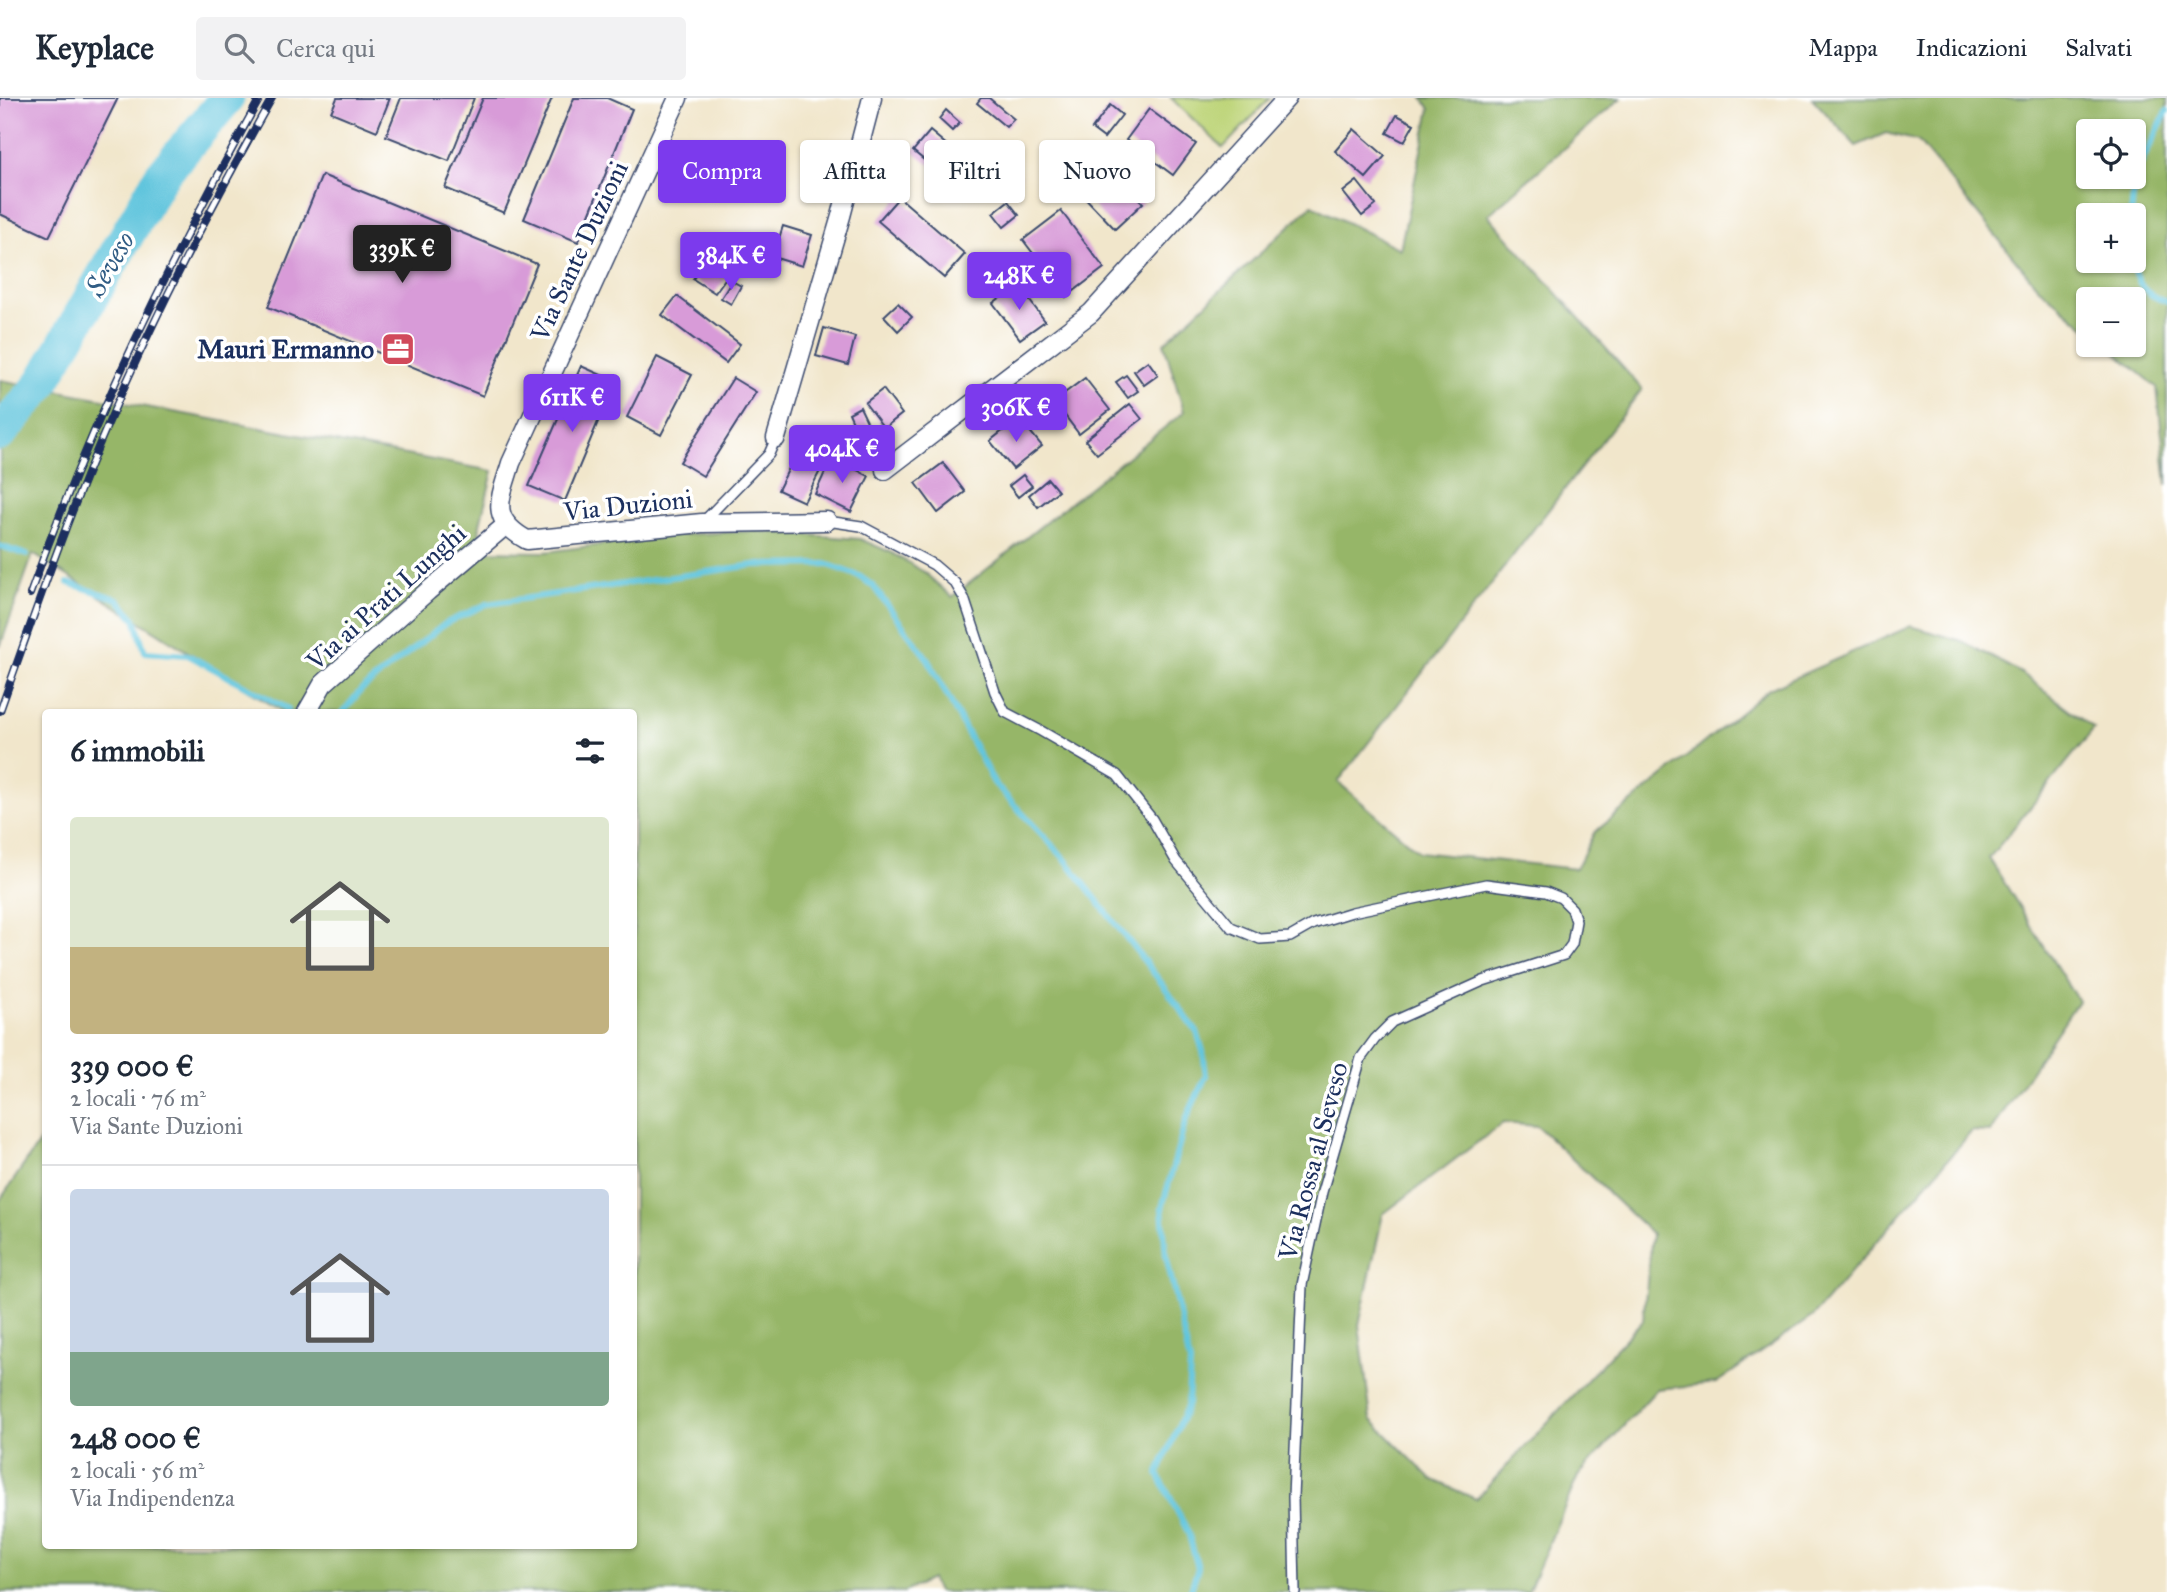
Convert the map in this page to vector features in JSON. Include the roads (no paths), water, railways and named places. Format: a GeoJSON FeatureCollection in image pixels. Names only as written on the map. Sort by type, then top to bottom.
{"type":"FeatureCollection","features":[{"type":"Feature","properties":{"kind":"street","name":"Via Sante Duzioni"},"geometry":{"type":"LineString","coordinates":[[506,526],[499,508],[511,463],[678,98]]}},
{"type":"Feature","properties":{"kind":"street"},"geometry":{"type":"LineString","coordinates":[[776,438],[872,98]]}},
{"type":"Feature","properties":{"kind":"street"},"geometry":{"type":"LineString","coordinates":[[885,470],[1091,313],[1287,98]]}},
{"type":"Feature","properties":{"kind":"street","name":"Via Duzioni"},"geometry":{"type":"LineString","coordinates":[[506,526],[527,540],[543,540],[702,523],[827,521]]}},
{"type":"Feature","properties":{"kind":"street","name":"Via ai Prati Lunghi"},"geometry":{"type":"LineString","coordinates":[[309,709],[323,684],[506,526]]}},
{"type":"Feature","properties":{"kind":"lane"},"geometry":{"type":"LineString","coordinates":[[702,523],[769,454],[776,438]]}},
{"type":"Feature","properties":{"kind":"lane","name":"Via Rossa al Seveso"},"geometry":{"type":"LineString","coordinates":[[827,521],[861,526],[934,565],[955,583],[964,598],[995,692],[1005,712],[1117,775],[1152,819],[1184,872],[1231,927],[1260,939],[1290,937],[1313,924],[1352,912],[1486,884],[1546,892],[1561,898],[1572,909],[1576,921],[1572,944],[1564,955],[1483,981],[1392,1022],[1374,1039],[1361,1058],[1322,1192],[1302,1285],[1293,1497],[1295,1592]]}},
{"type":"Feature","properties":{"kind":"waterway","name":"Seveso"},"geometry":{"type":"LineString","coordinates":[[0,433],[40,386],[161,176],[227,98]]}},
{"type":"Feature","properties":{"kind":"waterway"},"geometry":{"type":"LineString","coordinates":[[2132,203],[2135,176],[2167,111]]}},
{"type":"Feature","properties":{"kind":"waterway"},"geometry":{"type":"LineString","coordinates":[[2136,273],[2147,292],[2167,302]]}},
{"type":"Feature","properties":{"kind":"waterway"},"geometry":{"type":"LineString","coordinates":[[0,546],[27,555]]}},
{"type":"Feature","properties":{"kind":"waterway"},"geometry":{"type":"LineString","coordinates":[[345,709],[361,690],[446,623],[487,604],[754,565],[826,564],[859,576],[873,586],[927,658],[994,783],[1065,859],[1197,1032],[1203,1051],[1206,1076],[1186,1119],[1162,1208],[1166,1255],[1190,1363],[1188,1404],[1158,1474],[1188,1532],[1198,1568],[1190,1592]]}},
{"type":"Feature","properties":{"kind":"waterway"},"geometry":{"type":"LineString","coordinates":[[68,583],[118,599],[135,619],[145,652],[188,655],[288,709]]}},
{"type":"Feature","properties":{"kind":"railway"},"geometry":{"type":"LineString","coordinates":[[30,594],[79,466],[134,342],[195,219],[260,98]]}},
{"type":"Feature","properties":{"kind":"railway"},"geometry":{"type":"LineString","coordinates":[[0,711],[65,531],[126,382],[186,259],[272,98]]}},
{"type":"Feature","properties":{"kind":"place","name":"Mauri Ermanno"},"geometry":{"type":"Point","coordinates":[398,349]}}]}
